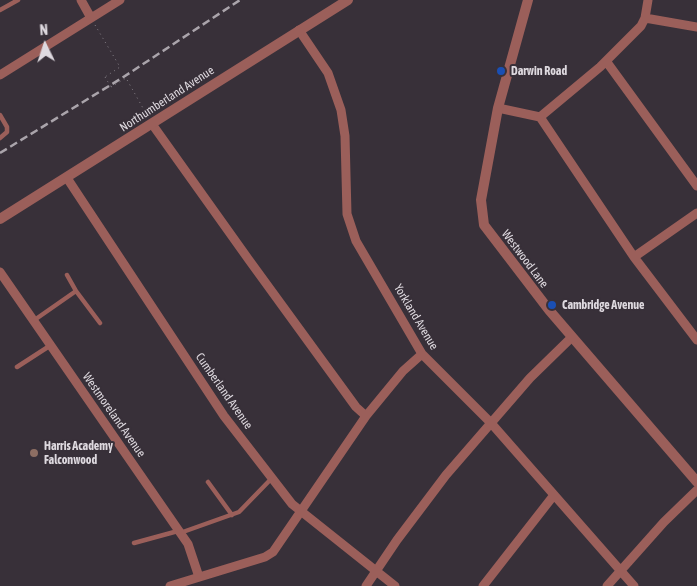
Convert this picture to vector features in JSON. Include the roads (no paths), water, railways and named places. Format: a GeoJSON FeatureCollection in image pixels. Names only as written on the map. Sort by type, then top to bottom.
{"type":"FeatureCollection","features":[{"type":"Feature","properties":{"kind":"street"},"geometry":{"type":"LineString","coordinates":[[81,0],[91,18]]}},
{"type":"Feature","properties":{"kind":"street"},"geometry":{"type":"LineString","coordinates":[[0,75],[120,0]]}},
{"type":"Feature","properties":{"kind":"street","name":"Northumberland Avenue"},"geometry":{"type":"LineString","coordinates":[[0,219],[348,0]]}},
{"type":"Feature","properties":{"kind":"street","name":"Westwood Lane"},"geometry":{"type":"LineString","coordinates":[[528,0],[498,108],[481,200],[484,225],[572,338],[697,482]]}},
{"type":"Feature","properties":{"kind":"street"},"geometry":{"type":"LineString","coordinates":[[540,118],[606,61],[641,26],[645,18],[648,0]]}},
{"type":"Feature","properties":{"kind":"street"},"geometry":{"type":"LineString","coordinates":[[645,18],[697,27]]}},
{"type":"Feature","properties":{"kind":"street","name":"Yorkland Avenue"},"geometry":{"type":"LineString","coordinates":[[299,30],[328,73],[342,110],[345,136],[347,214],[356,241],[422,354],[490,423],[634,586]]}},
{"type":"Feature","properties":{"kind":"street"},"geometry":{"type":"LineString","coordinates":[[606,61],[697,186]]}},
{"type":"Feature","properties":{"kind":"street"},"geometry":{"type":"LineString","coordinates":[[498,108],[540,118],[634,257],[697,340]]}},
{"type":"Feature","properties":{"kind":"street"},"geometry":{"type":"LineString","coordinates":[[152,124],[356,407],[366,416]]}},
{"type":"Feature","properties":{"kind":"street","name":"Cumberland Avenue"},"geometry":{"type":"LineString","coordinates":[[67,178],[224,416],[272,478],[300,512],[395,586]]}},
{"type":"Feature","properties":{"kind":"street"},"geometry":{"type":"LineString","coordinates":[[634,257],[697,213]]}},
{"type":"Feature","properties":{"kind":"street","name":"Westmoreland Avenue"},"geometry":{"type":"LineString","coordinates":[[0,273],[191,550],[199,577]]}},
{"type":"Feature","properties":{"kind":"street"},"geometry":{"type":"LineString","coordinates":[[366,586],[414,516],[490,423],[537,371],[572,338]]}},
{"type":"Feature","properties":{"kind":"street"},"geometry":{"type":"LineString","coordinates":[[170,586],[270,555],[366,416],[403,371],[422,354]]}},
{"type":"Feature","properties":{"kind":"street"},"geometry":{"type":"LineString","coordinates":[[608,586],[664,522],[697,490]]}},
{"type":"Feature","properties":{"kind":"street"},"geometry":{"type":"LineString","coordinates":[[483,586],[554,495]]}},
{"type":"Feature","properties":{"kind":"lane"},"geometry":{"type":"LineString","coordinates":[[0,10],[18,0]]}},
{"type":"Feature","properties":{"kind":"lane"},"geometry":{"type":"LineString","coordinates":[[0,115],[7,132],[0,138]]}},
{"type":"Feature","properties":{"kind":"lane"},"geometry":{"type":"LineString","coordinates":[[67,274],[76,291],[100,323]]}},
{"type":"Feature","properties":{"kind":"lane"},"geometry":{"type":"LineString","coordinates":[[33,321],[76,291]]}},
{"type":"Feature","properties":{"kind":"lane"},"geometry":{"type":"LineString","coordinates":[[17,367],[50,345]]}},
{"type":"Feature","properties":{"kind":"lane"},"geometry":{"type":"LineString","coordinates":[[134,543],[179,532],[239,512],[272,478]]}},
{"type":"Feature","properties":{"kind":"lane"},"geometry":{"type":"LineString","coordinates":[[208,482],[232,515]]}},
{"type":"Feature","properties":{"kind":"railway"},"geometry":{"type":"LineString","coordinates":[[0,153],[122,78],[240,0]]}},
{"type":"Feature","properties":{"kind":"place","name":"Darwin Road"},"geometry":{"type":"Point","coordinates":[501,71]}},
{"type":"Feature","properties":{"kind":"place","name":"Cambridge Avenue"},"geometry":{"type":"Point","coordinates":[552,305]}},
{"type":"Feature","properties":{"kind":"place","name":"Harris Academy Falconwood"},"geometry":{"type":"Point","coordinates":[34,453]}}]}
